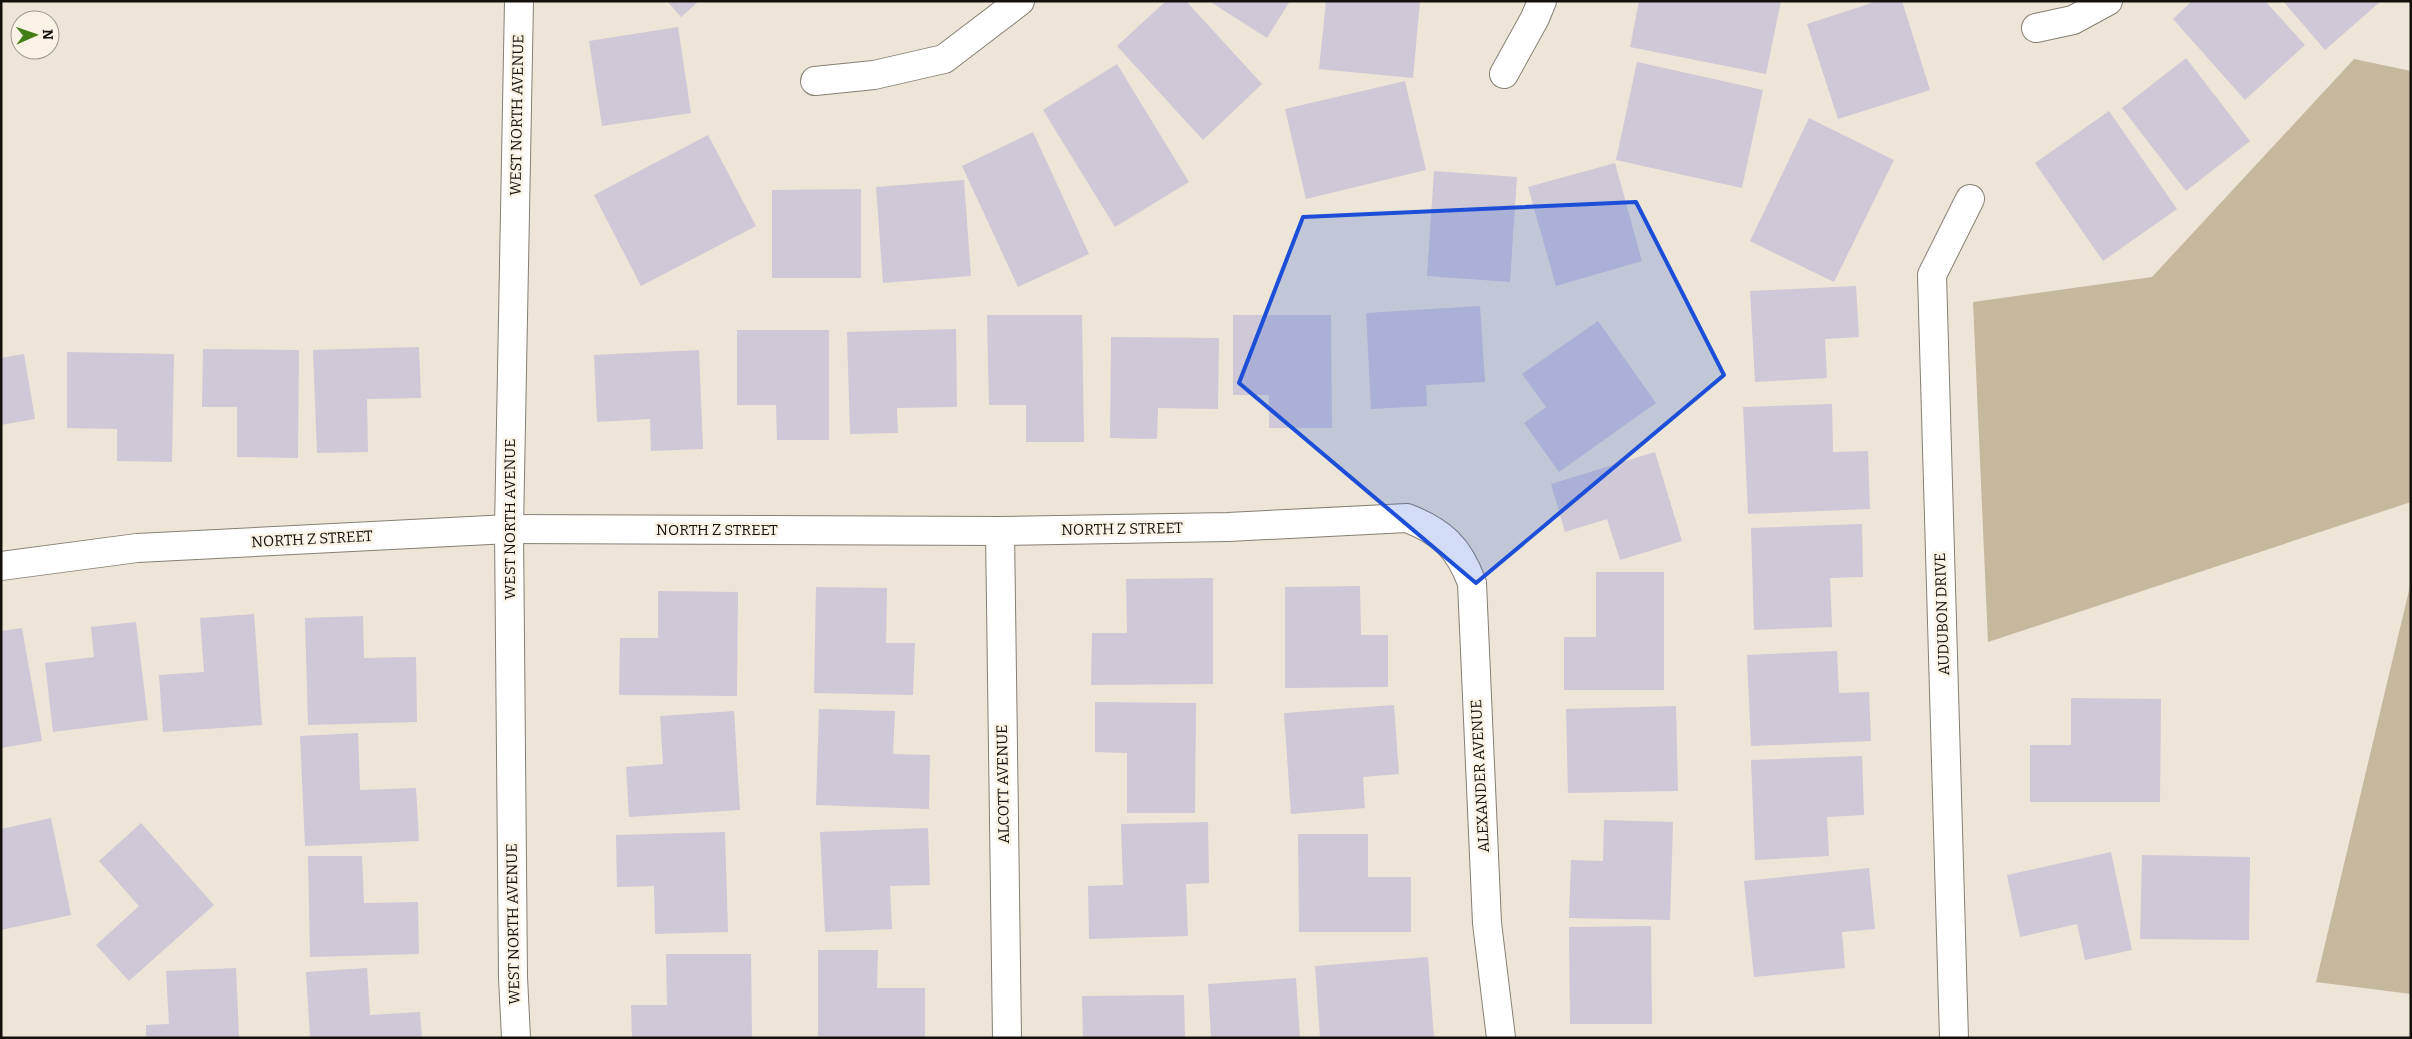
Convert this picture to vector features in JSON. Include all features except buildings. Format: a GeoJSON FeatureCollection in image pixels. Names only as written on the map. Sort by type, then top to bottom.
{"type":"FeatureCollection","features":[{"type":"Feature","properties":{"kind":"street","name":"WEST NORTH AVENUE"},"geometry":{"type":"LineString","coordinates":[[516,1038],[513,977],[509,529],[519,1]]}},
{"type":"Feature","properties":{"kind":"street"},"geometry":{"type":"LineString","coordinates":[[815,81],[874,75],[944,59],[1020,1]]}},
{"type":"Feature","properties":{"kind":"street"},"geometry":{"type":"LineString","coordinates":[[1504,74],[1542,1]]}},
{"type":"Feature","properties":{"kind":"street"},"geometry":{"type":"LineString","coordinates":[[2036,28],[2073,20],[2108,1]]}},
{"type":"Feature","properties":{"kind":"street","name":"AUDUBON DRIVE"},"geometry":{"type":"LineString","coordinates":[[1954,1038],[1932,275],[1970,199]]}},
{"type":"Feature","properties":{"kind":"street","name":"NORTH Z STREET"},"geometry":{"type":"LineString","coordinates":[[1,566],[137,548],[509,529],[1000,531],[1228,527],[1407,518],[1432,528]]}},
{"type":"Feature","properties":{"kind":"street","name":"ALEXANDER AVENUE"},"geometry":{"type":"LineString","coordinates":[[1432,528],[1463,559],[1472,583],[1487,923],[1500,1038]]}},
{"type":"Feature","properties":{"kind":"street","name":"ALCOTT AVENUE"},"geometry":{"type":"LineString","coordinates":[[1000,531],[1007,1038]]}},
{"type":"Feature","properties":{"kind":"highlighted area"},"geometry":{"type":"Polygon","coordinates":[[[1636,202],[1724,375],[1476,583],[1239,383],[1303,217],[1636,202]]]}},
{"type":"Feature","properties":{"kind":"shaded area"},"geometry":{"type":"Polygon","coordinates":[[[2354,59],[2411,71],[2411,502],[1988,642],[1973,302],[2152,277],[2354,59]]]}},
{"type":"Feature","properties":{"kind":"shaded area"},"geometry":{"type":"Polygon","coordinates":[[[2411,582],[2411,994],[2316,982],[2411,582]]]}}]}
